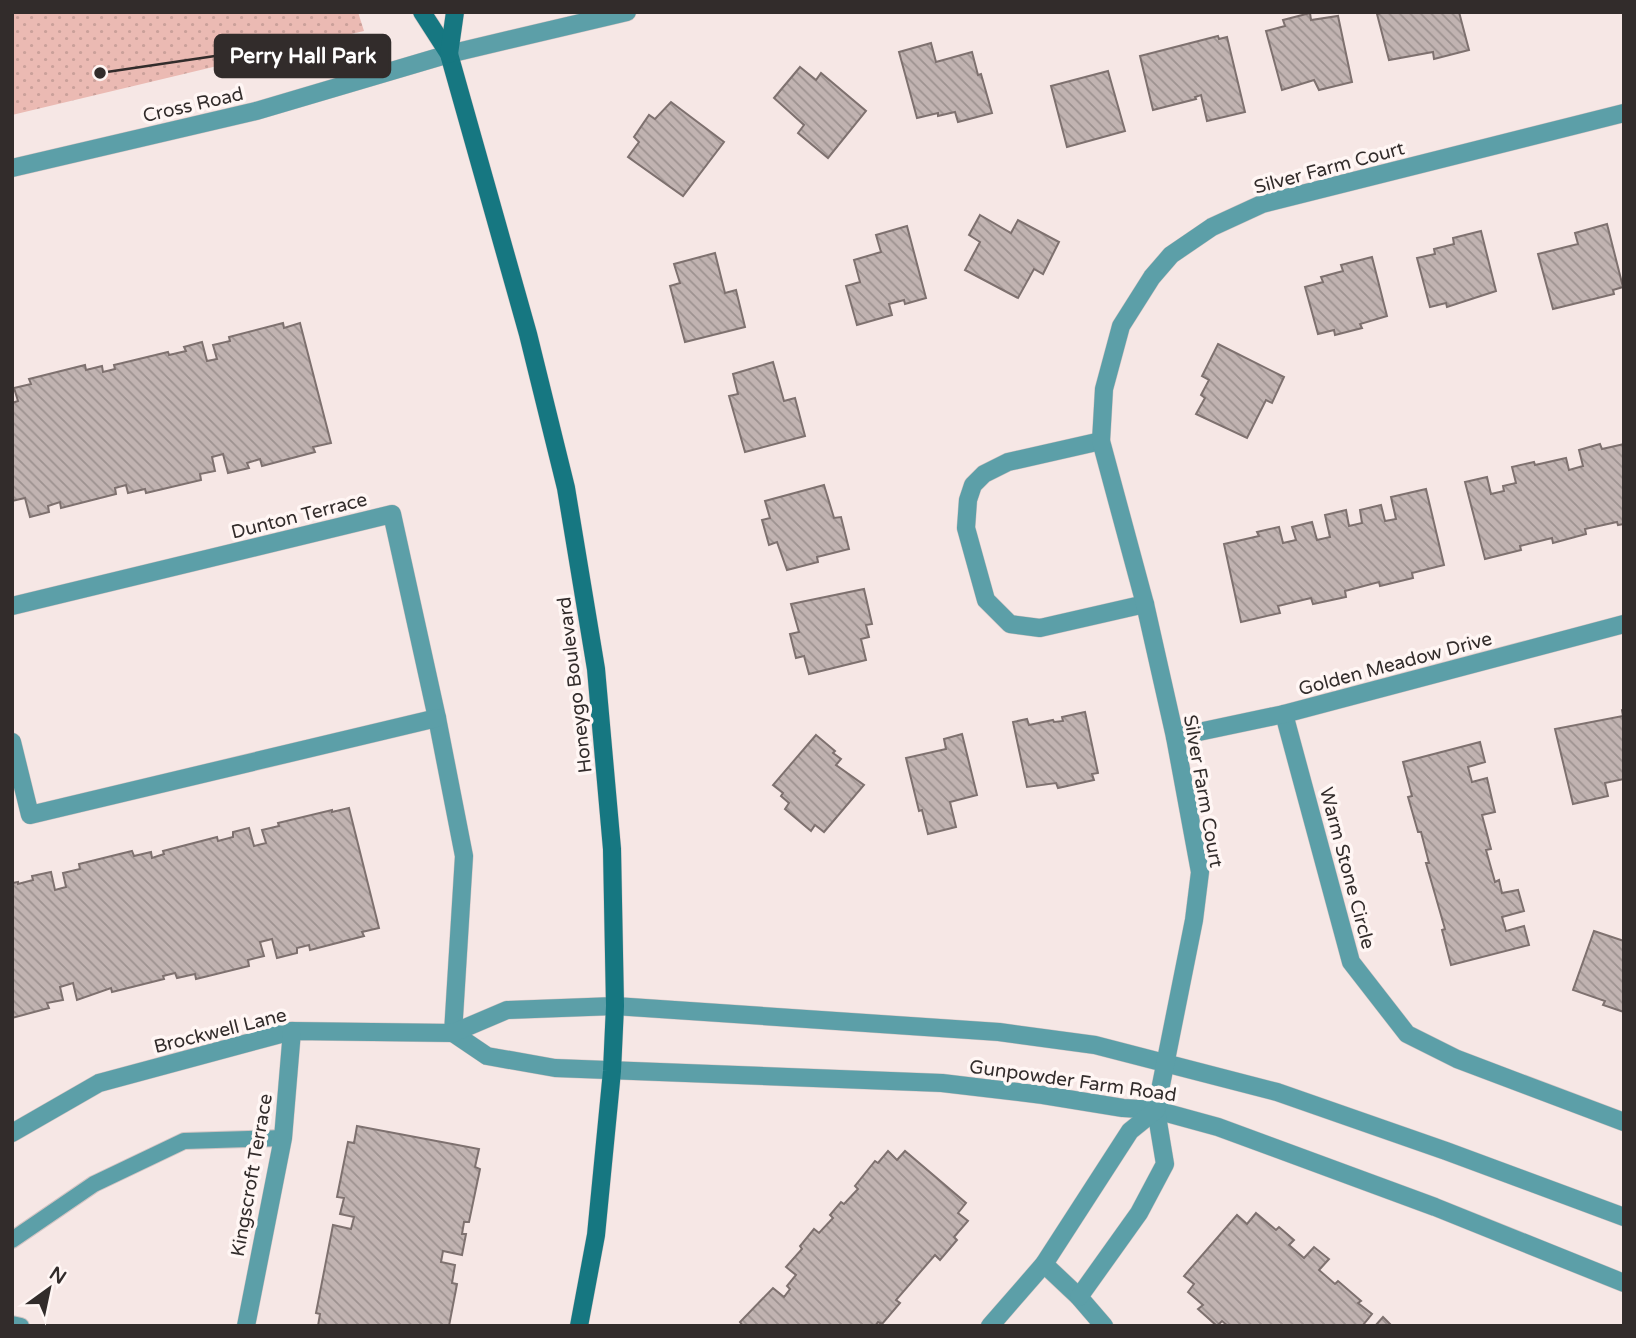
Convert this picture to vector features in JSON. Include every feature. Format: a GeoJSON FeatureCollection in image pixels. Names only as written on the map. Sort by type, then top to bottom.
{"type":"FeatureCollection","features":[{"type":"Feature","properties":{"kind":"main road","name":"Honeygo Boulevard"},"geometry":{"type":"LineString","coordinates":[[422,12],[449,54],[528,334],[566,488],[596,669],[612,849],[615,1006],[612,1070],[596,1235],[579,1326]]}},
{"type":"Feature","properties":{"kind":"main road","name":"Honeygo Boulevard"},"geometry":{"type":"LineString","coordinates":[[449,54],[455,12]]}},
{"type":"Feature","properties":{"kind":"street","name":"Cross Road"},"geometry":{"type":"LineString","coordinates":[[12,168],[256,111],[449,54],[627,12]]}},
{"type":"Feature","properties":{"kind":"street","name":"Silver Farm Court"},"geometry":{"type":"LineString","coordinates":[[1079,1297],[1139,1213],[1165,1164],[1156,1110],[1194,920],[1200,872],[1175,737],[1144,604],[1101,441],[1104,389],[1121,326],[1152,277],[1171,255],[1212,227],[1262,204],[1624,113]]}},
{"type":"Feature","properties":{"kind":"street"},"geometry":{"type":"LineString","coordinates":[[1101,441],[1008,462],[984,474],[973,485],[968,500],[966,528],[986,600],[1010,624],[1040,628],[1144,604]]}},
{"type":"Feature","properties":{"kind":"street","name":"Dunton Terrace"},"geometry":{"type":"LineString","coordinates":[[12,606],[392,514],[438,718],[464,856],[453,1033]]}},
{"type":"Feature","properties":{"kind":"street","name":"Golden Meadow Drive"},"geometry":{"type":"LineString","coordinates":[[1175,737],[1284,714],[1624,624]]}},
{"type":"Feature","properties":{"kind":"street","name":"Warm Stone Circle"},"geometry":{"type":"LineString","coordinates":[[1284,714],[1351,962],[1406,1034],[1457,1059],[1624,1122]]}},
{"type":"Feature","properties":{"kind":"street"},"geometry":{"type":"LineString","coordinates":[[12,742],[30,815],[438,718]]}},
{"type":"Feature","properties":{"kind":"street","name":"Brockwell Lane"},"geometry":{"type":"LineString","coordinates":[[12,1133],[99,1083],[292,1031],[453,1033],[507,1010],[615,1006]]}},
{"type":"Feature","properties":{"kind":"street","name":"Gunpowder Farm Road"},"geometry":{"type":"LineString","coordinates":[[615,1006],[999,1032],[1095,1045],[1277,1092],[1624,1217]]}},
{"type":"Feature","properties":{"kind":"street","name":"Kingscroft Terrace"},"geometry":{"type":"LineString","coordinates":[[246,1326],[283,1138],[292,1031]]}},
{"type":"Feature","properties":{"kind":"street"},"geometry":{"type":"LineString","coordinates":[[453,1033],[487,1056],[555,1068],[612,1070]]}},
{"type":"Feature","properties":{"kind":"street","name":"Gunpowder Farm Road"},"geometry":{"type":"LineString","coordinates":[[612,1070],[942,1083],[1044,1094],[1123,1108],[1156,1110],[1218,1127],[1410,1197],[1624,1283]]}},
{"type":"Feature","properties":{"kind":"street"},"geometry":{"type":"LineString","coordinates":[[990,1326],[1044,1264],[1130,1131],[1156,1110]]}},
{"type":"Feature","properties":{"kind":"street"},"geometry":{"type":"LineString","coordinates":[[1044,1264],[1079,1297],[1104,1326]]}},
{"type":"Feature","properties":{"kind":"lane"},"geometry":{"type":"LineString","coordinates":[[12,1240],[94,1184],[184,1141],[283,1138]]}},
{"type":"Feature","properties":{"kind":"lane"},"geometry":{"type":"LineString","coordinates":[[12,1324],[21,1326]]}},
{"type":"Feature","properties":{"kind":"shaded area"},"geometry":{"type":"Polygon","coordinates":[[[12,12],[358,12],[364,31],[12,115],[12,12]]]}},
{"type":"Feature","properties":{"kind":"building"},"geometry":{"type":"Polygon","coordinates":[[[1459,12],[1469,50],[1434,59],[1433,52],[1389,60],[1377,14],[1459,12]]]}},
{"type":"Feature","properties":{"kind":"building"},"geometry":{"type":"Polygon","coordinates":[[[1310,13],[1311,20],[1338,16],[1352,82],[1319,90],[1314,80],[1282,90],[1266,31],[1285,26],[1283,20],[1310,13]]]}},
{"type":"Feature","properties":{"kind":"building"},"geometry":{"type":"Polygon","coordinates":[[[1218,36],[1219,39],[1227,37],[1245,112],[1207,121],[1201,95],[1195,97],[1196,99],[1153,110],[1140,56],[1218,36]]]}},
{"type":"Feature","properties":{"kind":"building"},"geometry":{"type":"Polygon","coordinates":[[[931,43],[936,62],[972,52],[992,113],[958,122],[955,112],[917,118],[899,52],[931,43]]]}},
{"type":"Feature","properties":{"kind":"building"},"geometry":{"type":"Polygon","coordinates":[[[800,67],[816,80],[821,73],[866,111],[828,158],[798,133],[804,125],[774,98],[800,67]]]}},
{"type":"Feature","properties":{"kind":"building"},"geometry":{"type":"Polygon","coordinates":[[[1108,71],[1125,131],[1067,147],[1051,86],[1108,71]]]}},
{"type":"Feature","properties":{"kind":"building"},"geometry":{"type":"Polygon","coordinates":[[[671,102],[724,142],[683,196],[628,157],[639,142],[634,137],[649,115],[655,119],[671,102]]]}},
{"type":"Feature","properties":{"kind":"building"},"geometry":{"type":"Polygon","coordinates":[[[980,215],[1011,233],[1018,220],[1059,242],[1043,274],[1034,269],[1018,298],[965,270],[980,242],[969,235],[980,215]]]}},
{"type":"Feature","properties":{"kind":"building"},"geometry":{"type":"Polygon","coordinates":[[[1607,224],[1623,287],[1613,290],[1614,294],[1553,309],[1538,254],[1578,244],[1575,233],[1607,224]]]}},
{"type":"Feature","properties":{"kind":"building"},"geometry":{"type":"Polygon","coordinates":[[[907,226],[926,298],[905,304],[904,300],[889,304],[892,315],[857,325],[846,286],[860,282],[854,260],[881,252],[876,235],[907,226]]]}},
{"type":"Feature","properties":{"kind":"building"},"geometry":{"type":"Polygon","coordinates":[[[1481,231],[1496,291],[1447,307],[1446,303],[1430,307],[1417,258],[1435,254],[1434,249],[1454,244],[1453,238],[1481,231]]]}},
{"type":"Feature","properties":{"kind":"building"},"geometry":{"type":"Polygon","coordinates":[[[715,253],[725,293],[736,290],[745,327],[685,342],[670,286],[680,283],[674,264],[715,253]]]}},
{"type":"Feature","properties":{"kind":"building"},"geometry":{"type":"Polygon","coordinates":[[[1372,257],[1387,316],[1360,324],[1362,328],[1335,335],[1334,330],[1318,334],[1305,287],[1323,282],[1321,277],[1343,271],[1341,265],[1372,257]]]}},
{"type":"Feature","properties":{"kind":"building"},"geometry":{"type":"Polygon","coordinates":[[[283,323],[284,328],[300,323],[331,443],[313,447],[315,452],[262,466],[260,459],[247,463],[249,468],[228,473],[223,454],[212,457],[215,471],[200,474],[201,480],[146,493],[145,489],[128,493],[126,485],[115,488],[116,494],[61,508],[60,502],[48,506],[49,512],[30,517],[25,498],[12,501],[12,403],[18,401],[14,388],[31,384],[29,379],[85,365],[86,370],[102,366],[103,372],[115,369],[114,365],[168,352],[169,355],[186,351],[184,347],[202,342],[207,361],[217,359],[213,345],[230,341],[229,337],[283,323]]]}},
{"type":"Feature","properties":{"kind":"building"},"geometry":{"type":"Polygon","coordinates":[[[1218,344],[1284,377],[1272,403],[1266,400],[1247,438],[1196,414],[1205,398],[1201,395],[1209,380],[1202,376],[1218,344]]]}},
{"type":"Feature","properties":{"kind":"building"},"geometry":{"type":"Polygon","coordinates":[[[773,362],[784,401],[795,398],[805,436],[745,452],[729,396],[738,394],[733,374],[773,362]]]}},
{"type":"Feature","properties":{"kind":"building"},"geometry":{"type":"Polygon","coordinates":[[[1600,444],[1602,449],[1624,444],[1624,524],[1618,525],[1617,522],[1585,529],[1586,534],[1553,543],[1552,538],[1520,546],[1521,550],[1485,559],[1465,482],[1487,477],[1491,494],[1504,491],[1503,486],[1516,483],[1512,467],[1566,458],[1569,470],[1583,466],[1579,450],[1600,444]]]}},
{"type":"Feature","properties":{"kind":"building"},"geometry":{"type":"Polygon","coordinates":[[[824,485],[834,518],[841,517],[849,549],[817,557],[818,562],[787,570],[777,542],[769,545],[762,520],[770,518],[765,501],[824,485]]]}},
{"type":"Feature","properties":{"kind":"building"},"geometry":{"type":"Polygon","coordinates":[[[1426,489],[1444,565],[1412,573],[1413,578],[1380,586],[1379,582],[1345,591],[1346,597],[1313,604],[1311,598],[1278,606],[1280,613],[1241,622],[1224,544],[1259,536],[1257,532],[1279,527],[1283,543],[1296,540],[1292,527],[1312,522],[1317,540],[1330,537],[1325,515],[1346,510],[1349,526],[1362,523],[1360,510],[1381,505],[1385,521],[1396,519],[1391,497],[1426,489]]]}},
{"type":"Feature","properties":{"kind":"building"},"geometry":{"type":"Polygon","coordinates":[[[864,589],[872,624],[866,625],[869,637],[861,639],[866,660],[809,674],[804,656],[796,658],[790,634],[799,632],[791,604],[864,589]]]}},
{"type":"Feature","properties":{"kind":"building"},"geometry":{"type":"Polygon","coordinates":[[[1624,709],[1624,779],[1605,783],[1608,796],[1573,804],[1555,729],[1623,716],[1624,709]]]}},
{"type":"Feature","properties":{"kind":"building"},"geometry":{"type":"Polygon","coordinates":[[[1085,712],[1098,773],[1092,774],[1094,780],[1058,788],[1056,783],[1027,787],[1013,722],[1027,719],[1029,725],[1053,720],[1063,721],[1062,717],[1085,712]]]}},
{"type":"Feature","properties":{"kind":"building"},"geometry":{"type":"Polygon","coordinates":[[[962,734],[977,795],[950,802],[956,827],[928,834],[922,810],[919,811],[906,758],[946,749],[944,739],[962,734]]]}},
{"type":"Feature","properties":{"kind":"building"},"geometry":{"type":"Polygon","coordinates":[[[816,735],[841,759],[836,765],[864,785],[824,832],[815,825],[811,831],[785,809],[789,803],[781,796],[783,793],[773,785],[816,735]]]}},
{"type":"Feature","properties":{"kind":"building"},"geometry":{"type":"Polygon","coordinates":[[[1480,742],[1485,762],[1468,767],[1472,782],[1487,778],[1495,812],[1482,815],[1491,849],[1486,850],[1495,882],[1499,880],[1502,893],[1518,890],[1524,911],[1502,917],[1506,931],[1524,926],[1529,945],[1451,965],[1442,930],[1445,929],[1426,863],[1429,863],[1408,797],[1412,796],[1403,762],[1480,742]]]}},
{"type":"Feature","properties":{"kind":"building"},"geometry":{"type":"Polygon","coordinates":[[[349,808],[379,928],[362,932],[364,936],[310,950],[309,945],[297,948],[297,953],[277,958],[272,939],[260,942],[264,956],[248,960],[249,966],[196,979],[195,974],[177,978],[175,973],[163,976],[164,979],[112,992],[111,988],[77,1000],[73,983],[60,987],[63,1000],[47,1003],[49,1008],[12,1018],[12,883],[33,880],[32,876],[51,872],[55,890],[66,887],[63,873],[80,869],[79,864],[132,851],[134,856],[151,852],[152,858],[164,854],[163,851],[217,837],[218,841],[233,837],[233,832],[249,828],[254,846],[266,843],[262,830],[279,826],[278,823],[349,808]]]}},
{"type":"Feature","properties":{"kind":"building"},"geometry":{"type":"Polygon","coordinates":[[[1594,931],[1624,941],[1624,1012],[1603,1005],[1605,1001],[1573,990],[1594,931]]]}},
{"type":"Feature","properties":{"kind":"building"},"geometry":{"type":"Polygon","coordinates":[[[357,1126],[479,1149],[475,1167],[480,1169],[469,1222],[464,1222],[462,1234],[466,1234],[462,1255],[443,1251],[441,1262],[455,1265],[452,1283],[457,1284],[449,1326],[318,1326],[320,1314],[316,1313],[333,1225],[351,1229],[354,1217],[340,1214],[344,1198],[337,1197],[348,1142],[354,1143],[357,1126]]]}},
{"type":"Feature","properties":{"kind":"building"},"geometry":{"type":"Polygon","coordinates":[[[888,1151],[897,1160],[905,1151],[966,1203],[958,1213],[968,1221],[954,1237],[957,1240],[940,1260],[935,1255],[896,1300],[900,1303],[882,1324],[743,1326],[740,1322],[773,1288],[784,1297],[790,1289],[787,1286],[796,1275],[786,1267],[802,1249],[800,1246],[814,1229],[819,1233],[833,1218],[830,1215],[858,1189],[855,1186],[875,1161],[878,1163],[888,1151]]]}},
{"type":"Feature","properties":{"kind":"building"},"geometry":{"type":"Polygon","coordinates":[[[1256,1213],[1276,1230],[1279,1227],[1294,1240],[1289,1245],[1304,1258],[1314,1247],[1329,1259],[1319,1270],[1335,1284],[1338,1281],[1372,1314],[1364,1324],[1366,1326],[1228,1326],[1222,1321],[1217,1326],[1198,1309],[1203,1305],[1188,1292],[1194,1284],[1184,1276],[1237,1215],[1247,1224],[1256,1213]]]}},
{"type":"Feature","properties":{"kind":"building"},"geometry":{"type":"Polygon","coordinates":[[[1383,1317],[1392,1326],[1375,1326],[1383,1317]]]}},
{"type":"Feature","properties":{"kind":"place","name":"Perry Hall Park"},"geometry":{"type":"Point","coordinates":[100,73]}}]}
